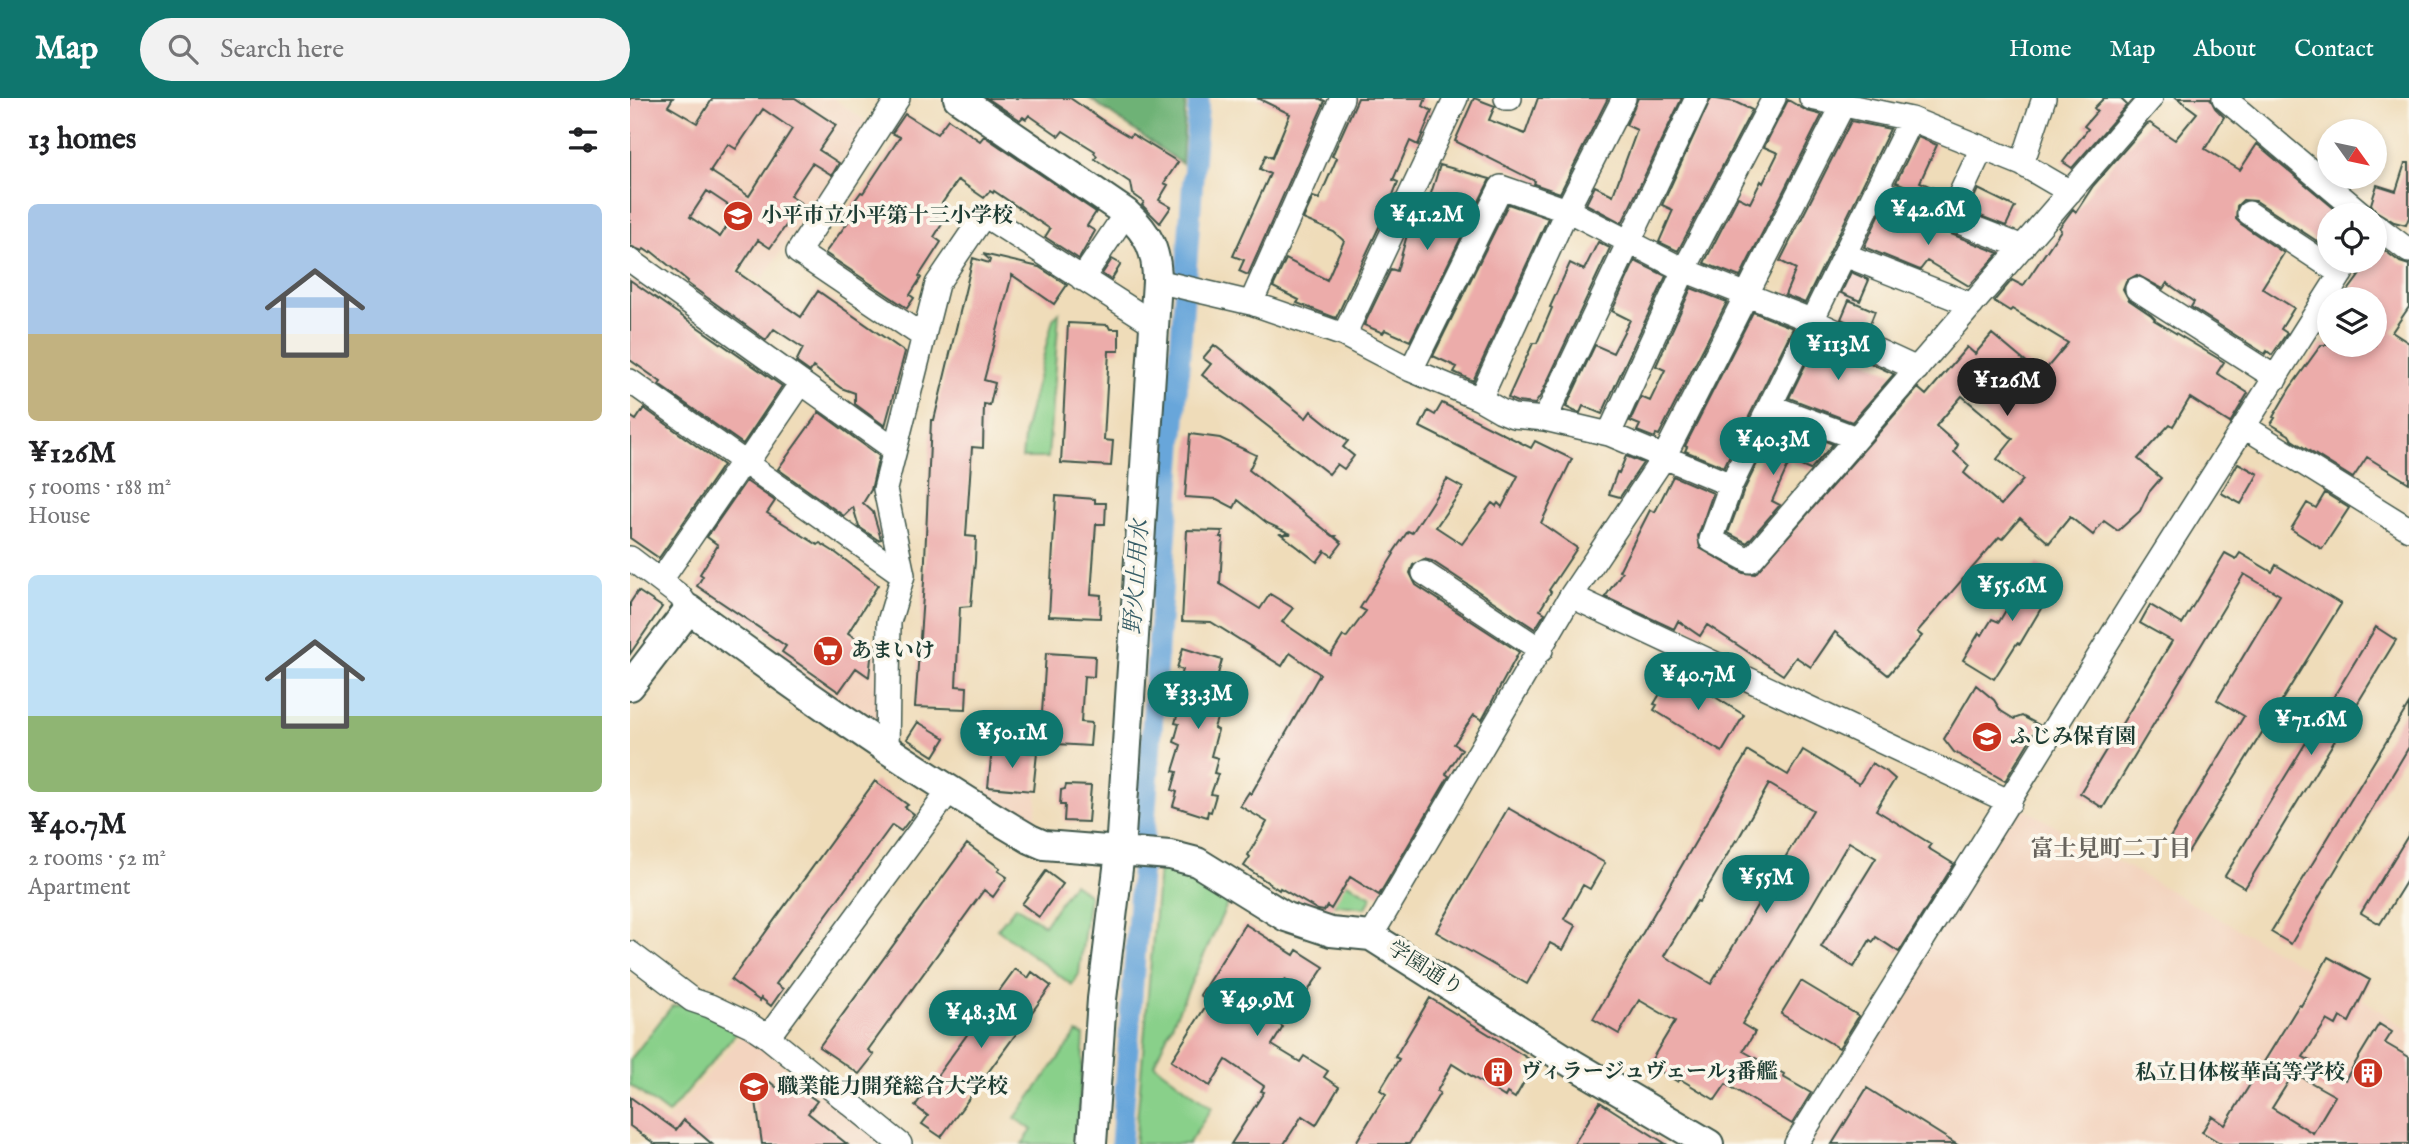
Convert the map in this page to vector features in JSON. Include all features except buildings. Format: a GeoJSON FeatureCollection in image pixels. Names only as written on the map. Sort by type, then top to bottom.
{"type":"FeatureCollection","features":[{"type":"Feature","properties":{"kind":"street"},"geometry":{"type":"LineString","coordinates":[[898,98],[798,252],[924,337]]}},
{"type":"Feature","properties":{"kind":"street"},"geometry":{"type":"LineString","coordinates":[[958,98],[1126,213],[1139,225],[1176,285],[1251,303],[1344,335],[1411,370],[1513,416],[1545,419],[1609,434],[1731,485]]}},
{"type":"Feature","properties":{"kind":"street"},"geometry":{"type":"LineString","coordinates":[[1251,303],[1342,98]]}},
{"type":"Feature","properties":{"kind":"street"},"geometry":{"type":"LineString","coordinates":[[1344,335],[1456,98]]}},
{"type":"Feature","properties":{"kind":"street"},"geometry":{"type":"LineString","coordinates":[[1479,399],[1567,211],[1624,98]]}},
{"type":"Feature","properties":{"kind":"street"},"geometry":{"type":"LineString","coordinates":[[1545,419],[1697,98]]}},
{"type":"Feature","properties":{"kind":"street"},"geometry":{"type":"LineString","coordinates":[[1609,434],[1684,270],[1774,98]]}},
{"type":"Feature","properties":{"kind":"street"},"geometry":{"type":"LineString","coordinates":[[1811,98],[1859,104],[1912,119],[2022,164],[2070,192]]}},
{"type":"Feature","properties":{"kind":"street"},"geometry":{"type":"LineString","coordinates":[[2022,164],[2044,98]]}},
{"type":"Feature","properties":{"kind":"street"},"geometry":{"type":"LineString","coordinates":[[1912,119],[1731,485],[1711,540],[1750,561],[2151,98]]}},
{"type":"Feature","properties":{"kind":"street"},"geometry":{"type":"LineString","coordinates":[[2224,98],[2349,203]]}},
{"type":"Feature","properties":{"kind":"street"},"geometry":{"type":"LineString","coordinates":[[1371,936],[1571,596],[1664,457],[1747,296],[1859,104]]}},
{"type":"Feature","properties":{"kind":"street"},"geometry":{"type":"LineString","coordinates":[[1949,218],[1982,148]]}},
{"type":"Feature","properties":{"kind":"street"},"geometry":{"type":"LineString","coordinates":[[1411,370],[1501,187],[1567,211],[1684,270],[1813,321],[1917,369]]}},
{"type":"Feature","properties":{"kind":"street"},"geometry":{"type":"LineString","coordinates":[[1877,190],[2022,247]]}},
{"type":"Feature","properties":{"kind":"street"},"geometry":{"type":"LineString","coordinates":[[1082,279],[1126,213]]}},
{"type":"Feature","properties":{"kind":"street"},"geometry":{"type":"LineString","coordinates":[[2249,213],[2317,252]]}},
{"type":"Feature","properties":{"kind":"street"},"geometry":{"type":"LineString","coordinates":[[887,751],[889,622],[903,575],[885,489],[937,284],[984,215],[1154,324]]}},
{"type":"Feature","properties":{"kind":"street"},"geometry":{"type":"LineString","coordinates":[[2387,234],[2409,251]]}},
{"type":"Feature","properties":{"kind":"street"},"geometry":{"type":"LineString","coordinates":[[1845,255],[1972,305]]}},
{"type":"Feature","properties":{"kind":"street"},"geometry":{"type":"LineString","coordinates":[[630,260],[894,449]]}},
{"type":"Feature","properties":{"kind":"street"},"geometry":{"type":"LineString","coordinates":[[1796,1144],[2130,606],[2342,273]]}},
{"type":"Feature","properties":{"kind":"street"},"geometry":{"type":"LineString","coordinates":[[1092,1144],[1102,999],[1127,853],[1154,324],[1176,285]]}},
{"type":"Feature","properties":{"kind":"street"},"geometry":{"type":"LineString","coordinates":[[2137,289],[2276,378]]}},
{"type":"Feature","properties":{"kind":"street"},"geometry":{"type":"LineString","coordinates":[[630,381],[903,575]]}},
{"type":"Feature","properties":{"kind":"street"},"geometry":{"type":"LineString","coordinates":[[661,580],[801,383]]}},
{"type":"Feature","properties":{"kind":"street"},"geometry":{"type":"LineString","coordinates":[[1770,406],[1856,438]]}},
{"type":"Feature","properties":{"kind":"street"},"geometry":{"type":"LineString","coordinates":[[2245,427],[2409,529]]}},
{"type":"Feature","properties":{"kind":"street"},"geometry":{"type":"LineString","coordinates":[[630,558],[680,596],[689,609],[630,686]]}},
{"type":"Feature","properties":{"kind":"street"},"geometry":{"type":"LineString","coordinates":[[1424,573],[1541,650]]}},
{"type":"Feature","properties":{"kind":"street"},"geometry":{"type":"LineString","coordinates":[[1571,596],[2010,802]]}},
{"type":"Feature","properties":{"kind":"street","name":"学園通り"},"geometry":{"type":"LineString","coordinates":[[689,609],[887,751],[949,792],[1030,839],[1044,845],[1170,855],[1197,862],[1286,917],[1331,932],[1371,936],[1573,1064],[1709,1144]]}},
{"type":"Feature","properties":{"kind":"street"},"geometry":{"type":"LineString","coordinates":[[768,1037],[949,792]]}},
{"type":"Feature","properties":{"kind":"street"},"geometry":{"type":"LineString","coordinates":[[630,953],[692,1000],[750,1025],[768,1037],[900,1144]]}},
{"type":"Feature","properties":{"kind":"shaded area","name":"小平市立小平第十三小学校"},"geometry":{"type":"Polygon","coordinates":[[[630,98],[833,98],[868,123],[762,280],[630,187],[630,98]]]}},
{"type":"Feature","properties":{"kind":"shaded area"},"geometry":{"type":"Polygon","coordinates":[[[809,598],[880,648],[878,721],[870,724],[770,652],[809,598]]]}},
{"type":"Feature","properties":{"kind":"shaded area"},"geometry":{"type":"Polygon","coordinates":[[[991,748],[1041,753],[1034,832],[987,804],[991,748]]]}},
{"type":"Feature","properties":{"kind":"shaded area"},"geometry":{"type":"Polygon","coordinates":[[[2018,805],[2367,1002],[2409,1031],[2409,1144],[1810,1144],[2018,805]]]}},
{"type":"Feature","properties":{"kind":"shaded area","name":"職業能力開発総合大学校"},"geometry":{"type":"Polygon","coordinates":[[[745,1032],[774,1058],[884,1144],[646,1144],[745,1032]]]}},
{"type":"Feature","properties":{"kind":"green space"},"geometry":{"type":"Polygon","coordinates":[[[1089,98],[1186,98],[1182,164],[1089,98]]]}},
{"type":"Feature","properties":{"kind":"green space"},"geometry":{"type":"Polygon","coordinates":[[[1059,313],[1048,458],[1022,458],[1025,429],[1053,319],[1059,313]]]}},
{"type":"Feature","properties":{"kind":"green space"},"geometry":{"type":"Polygon","coordinates":[[[1159,868],[1193,874],[1231,896],[1154,1064],[1212,1108],[1188,1144],[1135,1144],[1159,868]]]}},
{"type":"Feature","properties":{"kind":"green space"},"geometry":{"type":"Polygon","coordinates":[[[1343,881],[1372,896],[1366,908],[1328,904],[1343,881]]]}},
{"type":"Feature","properties":{"kind":"green space"},"geometry":{"type":"Polygon","coordinates":[[[1073,883],[1089,895],[1079,974],[1072,985],[997,929],[1016,906],[1044,925],[1073,883]]]}},
{"type":"Feature","properties":{"kind":"green space"},"geometry":{"type":"Polygon","coordinates":[[[688,1004],[740,1029],[668,1114],[630,1085],[630,1060],[672,1006],[688,1004]]]}},
{"type":"Feature","properties":{"kind":"green space"},"geometry":{"type":"Polygon","coordinates":[[[1077,1033],[1084,1036],[1077,1144],[1022,1144],[1032,1130],[1015,1118],[1077,1033]]]}},
{"type":"Feature","properties":{"kind":"waterway","name":"野火止用水"},"geometry":{"type":"LineString","coordinates":[[1121,1144],[1199,98]]}},
{"type":"Feature","properties":{"kind":"place","name":"小平市立小平第十三小学校"},"geometry":{"type":"Point","coordinates":[738,216]}},
{"type":"Feature","properties":{"kind":"place","name":"あまいけ"},"geometry":{"type":"Point","coordinates":[828,651]}},
{"type":"Feature","properties":{"kind":"place","name":"ふじみ保育園"},"geometry":{"type":"Point","coordinates":[1987,737]}},
{"type":"Feature","properties":{"kind":"place","name":"ヴィラージュヴェール3番艦"},"geometry":{"type":"Point","coordinates":[1498,1072]}},
{"type":"Feature","properties":{"kind":"place","name":"私立日体桜華高等学校"},"geometry":{"type":"Point","coordinates":[2368,1073]}},
{"type":"Feature","properties":{"kind":"place","name":"職業能力開発総合大学校"},"geometry":{"type":"Point","coordinates":[754,1087]}},
{"type":"Feature","properties":{"kind":"district","name":"富士見町二丁目"},"geometry":{"type":"Point","coordinates":[2111,849]}}]}
